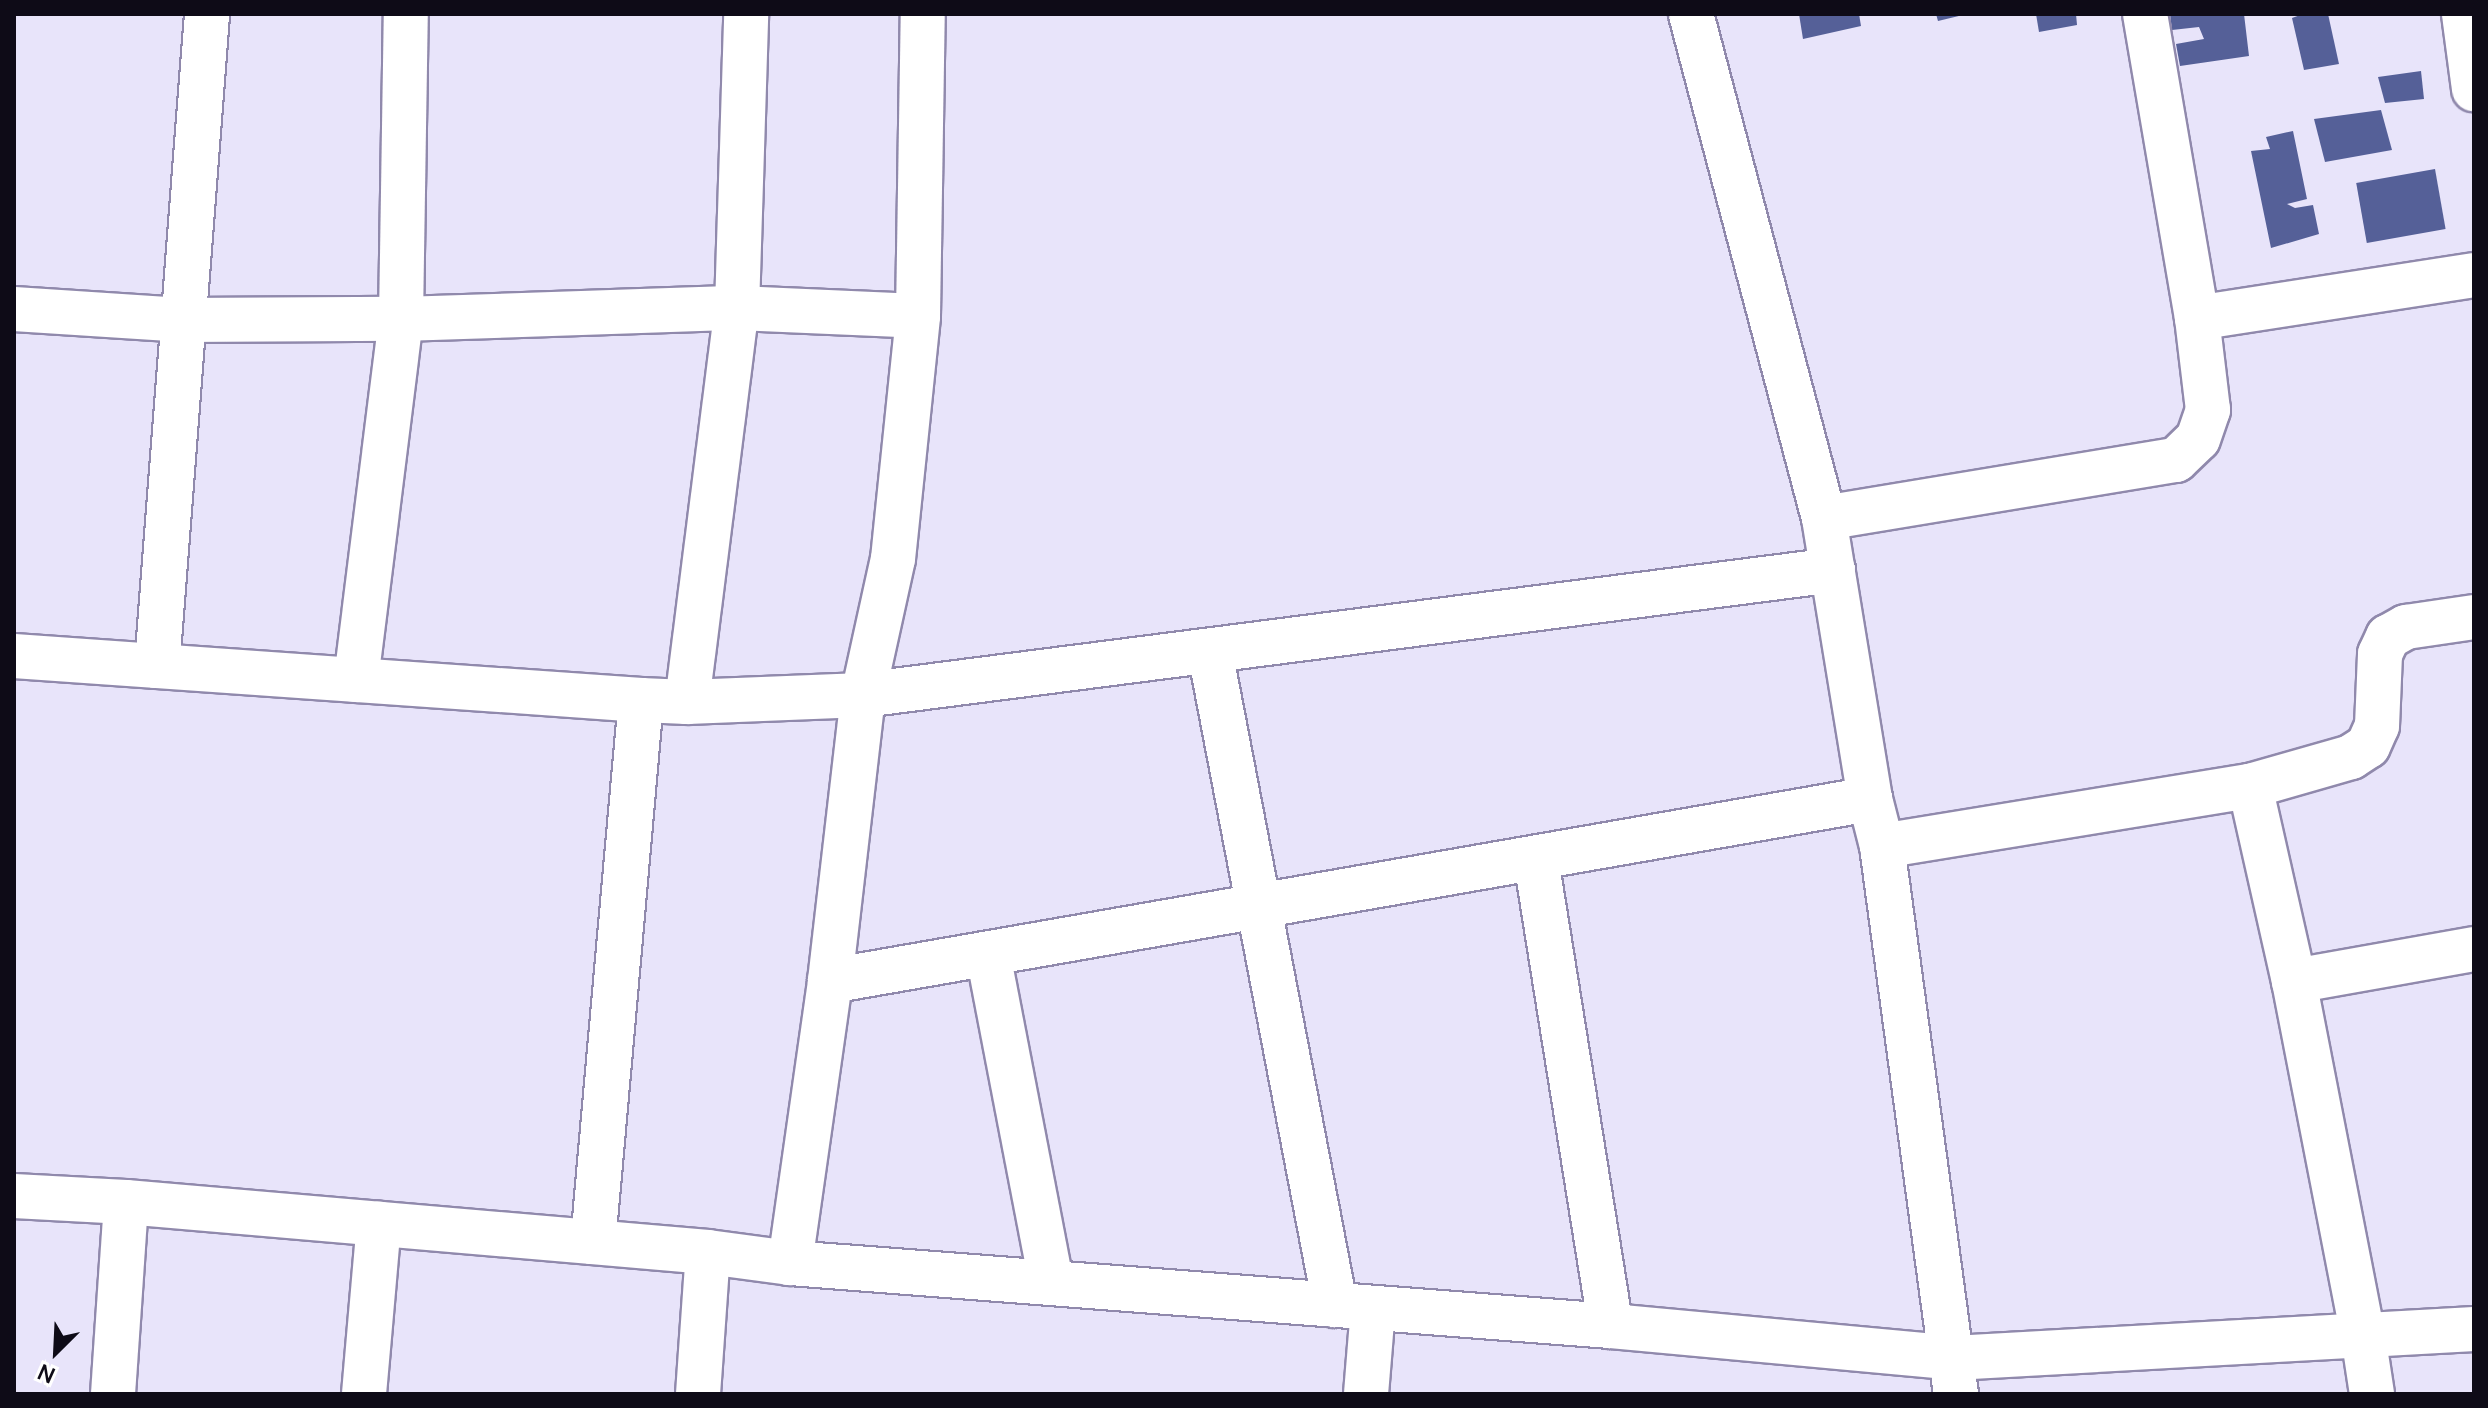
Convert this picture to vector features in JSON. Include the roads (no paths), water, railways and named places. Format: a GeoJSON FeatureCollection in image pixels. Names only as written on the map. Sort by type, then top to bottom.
{"type":"FeatureCollection","features":[{"type":"Feature","properties":{"kind":"street"},"geometry":{"type":"LineString","coordinates":[[157,666],[207,14]]}},
{"type":"Feature","properties":{"kind":"street"},"geometry":{"type":"LineString","coordinates":[[356,680],[401,319],[406,14]]}},
{"type":"Feature","properties":{"kind":"street"},"geometry":{"type":"LineString","coordinates":[[687,702],[737,308],[746,14]]}},
{"type":"Feature","properties":{"kind":"street"},"geometry":{"type":"LineString","coordinates":[[790,1263],[830,981],[863,695],[893,559],[918,316],[923,14]]}},
{"type":"Feature","properties":{"kind":"street"},"geometry":{"type":"LineString","coordinates":[[1691,14],[1824,518],[1870,799],[1882,846],[1954,1376]]}},
{"type":"Feature","properties":{"kind":"street"},"geometry":{"type":"LineString","coordinates":[[1824,518],[2176,460],[2198,439],[2208,410],[2197,318],[2145,14]]}},
{"type":"Feature","properties":{"kind":"street"},"geometry":{"type":"LineString","coordinates":[[2464,14],[2474,89]]}},
{"type":"Feature","properties":{"kind":"street"},"geometry":{"type":"LineString","coordinates":[[2197,318],[2474,275]]}},
{"type":"Feature","properties":{"kind":"street"},"geometry":{"type":"LineString","coordinates":[[14,309],[182,320],[401,319],[737,308],[918,316]]}},
{"type":"Feature","properties":{"kind":"street"},"geometry":{"type":"LineString","coordinates":[[14,656],[641,700],[687,702],[863,695],[1833,570]]}},
{"type":"Feature","properties":{"kind":"street"},"geometry":{"type":"LineString","coordinates":[[1882,846],[2250,786],[2351,757],[2368,746],[2377,726],[2380,654],[2388,637],[2406,627],[2474,617]]}},
{"type":"Feature","properties":{"kind":"street"},"geometry":{"type":"LineString","coordinates":[[1210,652],[1259,908],[1354,1307],[1366,1394]]}},
{"type":"Feature","properties":{"kind":"street"},"geometry":{"type":"LineString","coordinates":[[593,1242],[641,700]]}},
{"type":"Feature","properties":{"kind":"street"},"geometry":{"type":"LineString","coordinates":[[2250,786],[2294,981],[2372,1394]]}},
{"type":"Feature","properties":{"kind":"street"},"geometry":{"type":"LineString","coordinates":[[830,981],[1536,860],[1870,799]]}},
{"type":"Feature","properties":{"kind":"street"},"geometry":{"type":"LineString","coordinates":[[1536,860],[1611,1326]]}},
{"type":"Feature","properties":{"kind":"street"},"geometry":{"type":"LineString","coordinates":[[2294,981],[2474,949]]}},
{"type":"Feature","properties":{"kind":"street"},"geometry":{"type":"LineString","coordinates":[[988,954],[1051,1281]]}},
{"type":"Feature","properties":{"kind":"street"},"geometry":{"type":"LineString","coordinates":[[14,1196],[126,1202],[593,1242],[790,1263],[1611,1326],[1954,1376],[2363,1335],[2474,1329]]}},
{"type":"Feature","properties":{"kind":"street"},"geometry":{"type":"LineString","coordinates":[[113,1394],[126,1202]]}},
{"type":"Feature","properties":{"kind":"street"},"geometry":{"type":"LineString","coordinates":[[364,1394],[379,1224]]}},
{"type":"Feature","properties":{"kind":"street"},"geometry":{"type":"LineString","coordinates":[[698,1394],[708,1252]]}}]}
